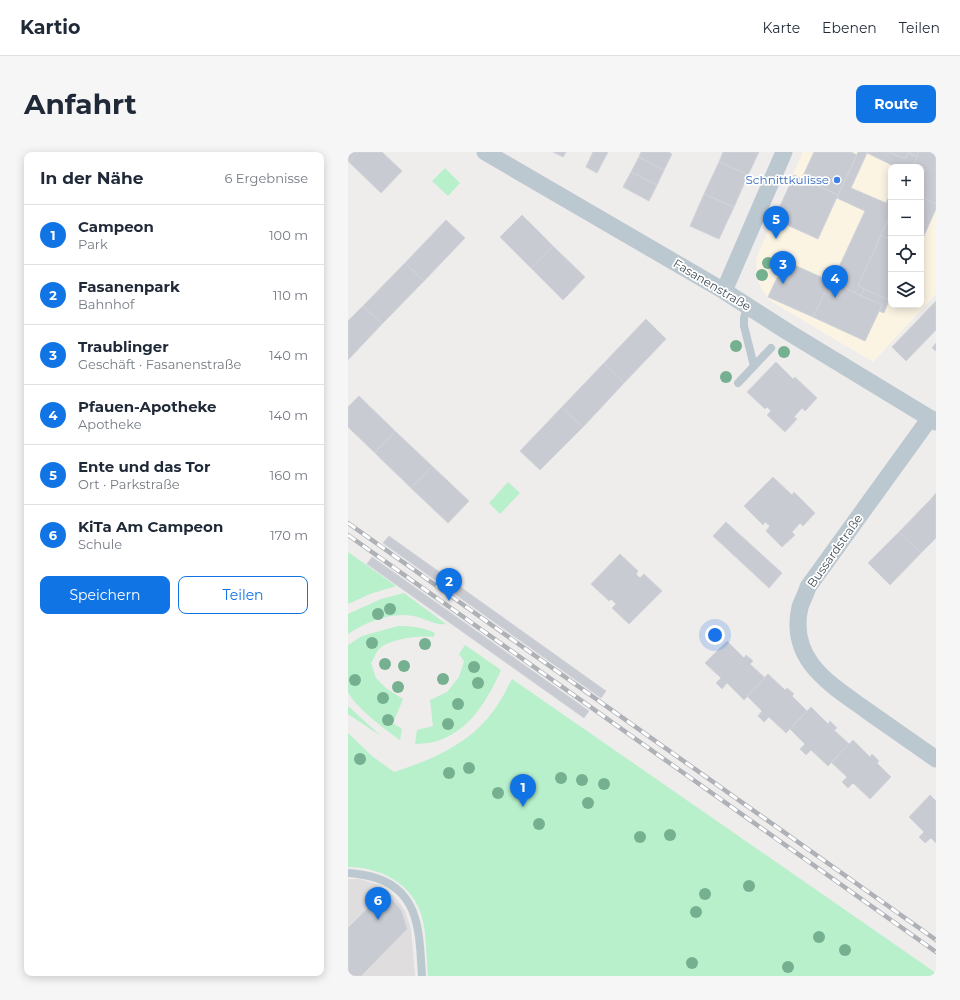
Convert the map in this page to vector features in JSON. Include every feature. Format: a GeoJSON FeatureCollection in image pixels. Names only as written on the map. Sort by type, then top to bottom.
{"type":"FeatureCollection","features":[{"type":"Feature","properties":{"kind":"street","name":"Fasanenstraße"},"geometry":{"type":"LineString","coordinates":[[486,152],[724,291],[933,420]]}},
{"type":"Feature","properties":{"kind":"street"},"geometry":{"type":"LineString","coordinates":[[724,291],[784,152]]}},
{"type":"Feature","properties":{"kind":"street","name":"Bussardstraße"},"geometry":{"type":"LineString","coordinates":[[933,420],[808,587],[800,607],[798,630],[802,648],[809,663],[825,681],[936,759]]}},
{"type":"Feature","properties":{"kind":"lane"},"geometry":{"type":"LineString","coordinates":[[747,306],[744,326],[754,366]]}},
{"type":"Feature","properties":{"kind":"lane"},"geometry":{"type":"LineString","coordinates":[[738,383],[772,348]]}},
{"type":"Feature","properties":{"kind":"lane"},"geometry":{"type":"LineString","coordinates":[[348,873],[355,873],[382,879],[395,886],[403,894],[412,907],[419,933],[422,976]]}},
{"type":"Feature","properties":{"kind":"shaded area"},"geometry":{"type":"Polygon","coordinates":[[[803,152],[936,152],[936,294],[924,307],[924,164],[888,164],[888,308],[923,308],[873,362],[769,300],[761,288],[756,274],[757,256],[803,152]]]}},
{"type":"Feature","properties":{"kind":"shaded area"},"geometry":{"type":"Polygon","coordinates":[[[348,879],[359,879],[380,885],[396,898],[405,911],[411,929],[415,976],[348,976],[348,879]]]}},
{"type":"Feature","properties":{"kind":"green space"},"geometry":{"type":"Polygon","coordinates":[[[445,168],[460,183],[448,196],[432,181],[445,168]]]}},
{"type":"Feature","properties":{"kind":"green space"},"geometry":{"type":"Polygon","coordinates":[[[508,482],[520,493],[500,514],[489,503],[508,482]]]}},
{"type":"Feature","properties":{"kind":"green space"},"geometry":{"type":"Polygon","coordinates":[[[348,552],[396,586],[370,594],[348,604],[348,552]]]}},
{"type":"Feature","properties":{"kind":"green space"},"geometry":{"type":"Polygon","coordinates":[[[404,593],[446,624],[439,624],[413,616],[396,615],[371,622],[348,634],[348,614],[381,599],[404,593]]]}},
{"type":"Feature","properties":{"kind":"green space"},"geometry":{"type":"Polygon","coordinates":[[[398,626],[417,627],[435,633],[433,637],[412,637],[390,643],[379,649],[371,663],[376,678],[387,689],[403,699],[393,723],[402,729],[400,740],[379,725],[351,698],[348,692],[348,645],[362,636],[398,626]]]}},
{"type":"Feature","properties":{"kind":"green space"},"geometry":{"type":"Polygon","coordinates":[[[465,645],[501,670],[487,698],[469,721],[458,731],[445,738],[415,744],[417,730],[433,726],[430,700],[447,692],[459,677],[464,661],[459,654],[465,645]]]}},
{"type":"Feature","properties":{"kind":"green space"},"geometry":{"type":"Polygon","coordinates":[[[512,679],[936,973],[936,976],[428,976],[424,924],[418,905],[411,895],[394,880],[384,874],[372,870],[348,867],[348,733],[372,756],[394,772],[410,767],[454,746],[479,727],[502,698],[512,679]]]}},
{"type":"Feature","properties":{"kind":"green space"},"geometry":{"type":"Polygon","coordinates":[[[348,706],[381,736],[348,714],[348,706]]]}},
{"type":"Feature","properties":{"kind":"building"},"geometry":{"type":"Polygon","coordinates":[[[348,152],[359,152],[349,162],[348,152]]]}},
{"type":"Feature","properties":{"kind":"building"},"geometry":{"type":"Polygon","coordinates":[[[359,152],[382,152],[402,171],[381,193],[349,162],[359,152]]]}},
{"type":"Feature","properties":{"kind":"building"},"geometry":{"type":"Polygon","coordinates":[[[553,152],[566,152],[563,157],[553,152]]]}},
{"type":"Feature","properties":{"kind":"building"},"geometry":{"type":"Polygon","coordinates":[[[593,152],[608,152],[597,173],[586,167],[593,152]]]}},
{"type":"Feature","properties":{"kind":"building"},"geometry":{"type":"Polygon","coordinates":[[[641,152],[668,152],[672,154],[664,170],[639,157],[641,152]]]}},
{"type":"Feature","properties":{"kind":"building"},"geometry":{"type":"Polygon","coordinates":[[[723,152],[759,152],[748,175],[719,162],[723,152]]]}},
{"type":"Feature","properties":{"kind":"building"},"geometry":{"type":"Polygon","coordinates":[[[814,152],[851,152],[857,155],[838,195],[802,178],[814,152]]]}},
{"type":"Feature","properties":{"kind":"building"},"geometry":{"type":"Polygon","coordinates":[[[858,152],[889,152],[905,159],[908,153],[917,157],[914,164],[890,164],[867,153],[851,188],[886,203],[888,199],[888,220],[858,286],[864,289],[861,296],[832,282],[865,211],[837,198],[858,152]]]}},
{"type":"Feature","properties":{"kind":"building"},"geometry":{"type":"Polygon","coordinates":[[[889,152],[908,152],[905,159],[889,152]]]}},
{"type":"Feature","properties":{"kind":"building"},"geometry":{"type":"Polygon","coordinates":[[[908,152],[919,152],[917,157],[908,152]]]}},
{"type":"Feature","properties":{"kind":"building"},"geometry":{"type":"Polygon","coordinates":[[[919,152],[936,152],[936,204],[924,198],[924,164],[913,164],[919,152]]]}},
{"type":"Feature","properties":{"kind":"building"},"geometry":{"type":"Polygon","coordinates":[[[639,157],[664,170],[657,185],[631,172],[639,157]]]}},
{"type":"Feature","properties":{"kind":"building"},"geometry":{"type":"Polygon","coordinates":[[[719,162],[748,175],[734,207],[704,194],[719,162]]]}},
{"type":"Feature","properties":{"kind":"building"},"geometry":{"type":"Polygon","coordinates":[[[631,172],[657,185],[649,201],[623,187],[631,172]]]}},
{"type":"Feature","properties":{"kind":"building"},"geometry":{"type":"Polygon","coordinates":[[[794,175],[838,195],[818,239],[774,219],[794,175]]]}},
{"type":"Feature","properties":{"kind":"building"},"geometry":{"type":"Polygon","coordinates":[[[704,194],[734,207],[719,239],[690,226],[704,194]]]}},
{"type":"Feature","properties":{"kind":"building"},"geometry":{"type":"Polygon","coordinates":[[[924,198],[936,204],[936,209],[924,235],[924,198]]]}},
{"type":"Feature","properties":{"kind":"building"},"geometry":{"type":"Polygon","coordinates":[[[522,215],[553,246],[531,268],[500,237],[522,215]]]}},
{"type":"Feature","properties":{"kind":"building"},"geometry":{"type":"Polygon","coordinates":[[[446,220],[465,238],[424,281],[405,263],[446,220]]]}},
{"type":"Feature","properties":{"kind":"building"},"geometry":{"type":"Polygon","coordinates":[[[888,220],[888,238],[881,235],[888,220]]]}},
{"type":"Feature","properties":{"kind":"building"},"geometry":{"type":"Polygon","coordinates":[[[881,235],[888,238],[888,300],[858,286],[881,235]]]}},
{"type":"Feature","properties":{"kind":"building"},"geometry":{"type":"Polygon","coordinates":[[[553,246],[585,277],[563,300],[531,268],[553,246]]]}},
{"type":"Feature","properties":{"kind":"building"},"geometry":{"type":"Polygon","coordinates":[[[785,261],[830,281],[813,317],[768,297],[785,261]]]}},
{"type":"Feature","properties":{"kind":"building"},"geometry":{"type":"Polygon","coordinates":[[[405,263],[424,281],[382,324],[363,306],[405,263]]]}},
{"type":"Feature","properties":{"kind":"building"},"geometry":{"type":"Polygon","coordinates":[[[830,281],[882,305],[865,341],[813,317],[830,281]]]}},
{"type":"Feature","properties":{"kind":"building"},"geometry":{"type":"Polygon","coordinates":[[[864,289],[888,300],[884,313],[879,311],[882,305],[861,296],[864,289]]]}},
{"type":"Feature","properties":{"kind":"building"},"geometry":{"type":"Polygon","coordinates":[[[936,301],[936,330],[906,361],[892,347],[936,301]]]}},
{"type":"Feature","properties":{"kind":"building"},"geometry":{"type":"Polygon","coordinates":[[[363,306],[382,324],[348,360],[348,321],[363,306]]]}},
{"type":"Feature","properties":{"kind":"building"},"geometry":{"type":"Polygon","coordinates":[[[646,319],[666,339],[624,383],[604,363],[646,319]]]}},
{"type":"Feature","properties":{"kind":"building"},"geometry":{"type":"Polygon","coordinates":[[[936,343],[936,351],[932,348],[936,343]]]}},
{"type":"Feature","properties":{"kind":"building"},"geometry":{"type":"Polygon","coordinates":[[[776,362],[793,379],[795,377],[817,398],[805,411],[802,408],[794,417],[797,419],[785,432],[767,415],[771,411],[767,407],[765,409],[747,392],[776,362]]]}},
{"type":"Feature","properties":{"kind":"building"},"geometry":{"type":"Polygon","coordinates":[[[604,363],[624,383],[583,427],[562,407],[604,363]]]}},
{"type":"Feature","properties":{"kind":"building"},"geometry":{"type":"Polygon","coordinates":[[[359,396],[395,431],[375,453],[348,427],[348,407],[359,396]]]}},
{"type":"Feature","properties":{"kind":"building"},"geometry":{"type":"Polygon","coordinates":[[[562,407],[583,427],[540,470],[520,451],[562,407]]]}},
{"type":"Feature","properties":{"kind":"building"},"geometry":{"type":"Polygon","coordinates":[[[395,431],[432,466],[411,488],[375,453],[395,431]]]}},
{"type":"Feature","properties":{"kind":"building"},"geometry":{"type":"Polygon","coordinates":[[[432,466],[469,501],[448,523],[411,488],[432,466]]]}},
{"type":"Feature","properties":{"kind":"building"},"geometry":{"type":"Polygon","coordinates":[[[773,477],[792,495],[794,492],[815,513],[803,526],[800,523],[792,532],[795,535],[782,547],[766,531],[770,526],[765,522],[763,525],[744,506],[773,477]]]}},
{"type":"Feature","properties":{"kind":"building"},"geometry":{"type":"Polygon","coordinates":[[[936,493],[936,506],[930,500],[936,493]]]}},
{"type":"Feature","properties":{"kind":"building"},"geometry":{"type":"Polygon","coordinates":[[[930,500],[936,506],[936,538],[921,553],[899,532],[930,500]]]}},
{"type":"Feature","properties":{"kind":"building"},"geometry":{"type":"Polygon","coordinates":[[[726,522],[782,573],[769,588],[713,536],[726,522]]]}},
{"type":"Feature","properties":{"kind":"building"},"geometry":{"type":"Polygon","coordinates":[[[899,532],[921,553],[890,585],[868,563],[899,532]]]}},
{"type":"Feature","properties":{"kind":"building"},"geometry":{"type":"Polygon","coordinates":[[[389,536],[606,691],[601,698],[383,543],[389,536]]]}},
{"type":"Feature","properties":{"kind":"building"},"geometry":{"type":"Polygon","coordinates":[[[620,554],[638,571],[636,574],[640,578],[644,574],[662,591],[629,624],[612,608],[616,604],[611,599],[609,601],[591,584],[620,554]]]}},
{"type":"Feature","properties":{"kind":"building"},"geometry":{"type":"Polygon","coordinates":[[[372,557],[589,711],[584,718],[367,564],[372,557]]]}},
{"type":"Feature","properties":{"kind":"building"},"geometry":{"type":"Polygon","coordinates":[[[727,641],[744,658],[746,655],[753,661],[750,664],[765,678],[744,700],[727,683],[722,689],[716,683],[721,678],[705,663],[727,641]]]}},
{"type":"Feature","properties":{"kind":"building"},"geometry":{"type":"Polygon","coordinates":[[[768,674],[785,690],[787,688],[794,694],[792,696],[807,711],[786,733],[769,717],[764,722],[758,716],[762,711],[747,696],[768,674]]]}},
{"type":"Feature","properties":{"kind":"building"},"geometry":{"type":"Polygon","coordinates":[[[811,707],[828,724],[830,721],[837,728],[834,730],[849,744],[828,766],[811,750],[806,755],[800,749],[805,744],[790,729],[811,707]]]}},
{"type":"Feature","properties":{"kind":"building"},"geometry":{"type":"Polygon","coordinates":[[[853,740],[870,757],[872,754],[879,761],[877,763],[891,777],[870,799],[853,783],[848,788],[842,782],[847,777],[831,762],[853,740]]]}},
{"type":"Feature","properties":{"kind":"building"},"geometry":{"type":"Polygon","coordinates":[[[930,795],[936,801],[936,843],[931,838],[925,843],[919,837],[924,832],[909,817],[930,795]]]}},
{"type":"Feature","properties":{"kind":"building"},"geometry":{"type":"Polygon","coordinates":[[[385,891],[401,910],[407,929],[361,976],[348,976],[348,928],[385,891]]]}},
{"type":"Feature","properties":{"kind":"railway"},"geometry":{"type":"LineString","coordinates":[[348,523],[936,940]]}},
{"type":"Feature","properties":{"kind":"railway"},"geometry":{"type":"LineString","coordinates":[[348,535],[936,952]]}},
{"type":"Feature","properties":{"kind":"place","name":"Schnittkulisse"},"geometry":{"type":"Point","coordinates":[837,180]}},
{"type":"Feature","properties":{"kind":"place","name":"Ente und das Tor"},"geometry":{"type":"Point","coordinates":[776,239]}},
{"type":"Feature","properties":{"kind":"place","name":"Traublinger"},"geometry":{"type":"Point","coordinates":[783,284]}},
{"type":"Feature","properties":{"kind":"place","name":"Pfauen-Apotheke"},"geometry":{"type":"Point","coordinates":[835,298]}},
{"type":"Feature","properties":{"kind":"place","name":"Fasanenpark"},"geometry":{"type":"Point","coordinates":[449,601]}},
{"type":"Feature","properties":{"kind":"place","name":"Campeon"},"geometry":{"type":"Point","coordinates":[523,807]}},
{"type":"Feature","properties":{"kind":"place","name":"KiTa Am Campeon"},"geometry":{"type":"Point","coordinates":[378,920]}}]}
